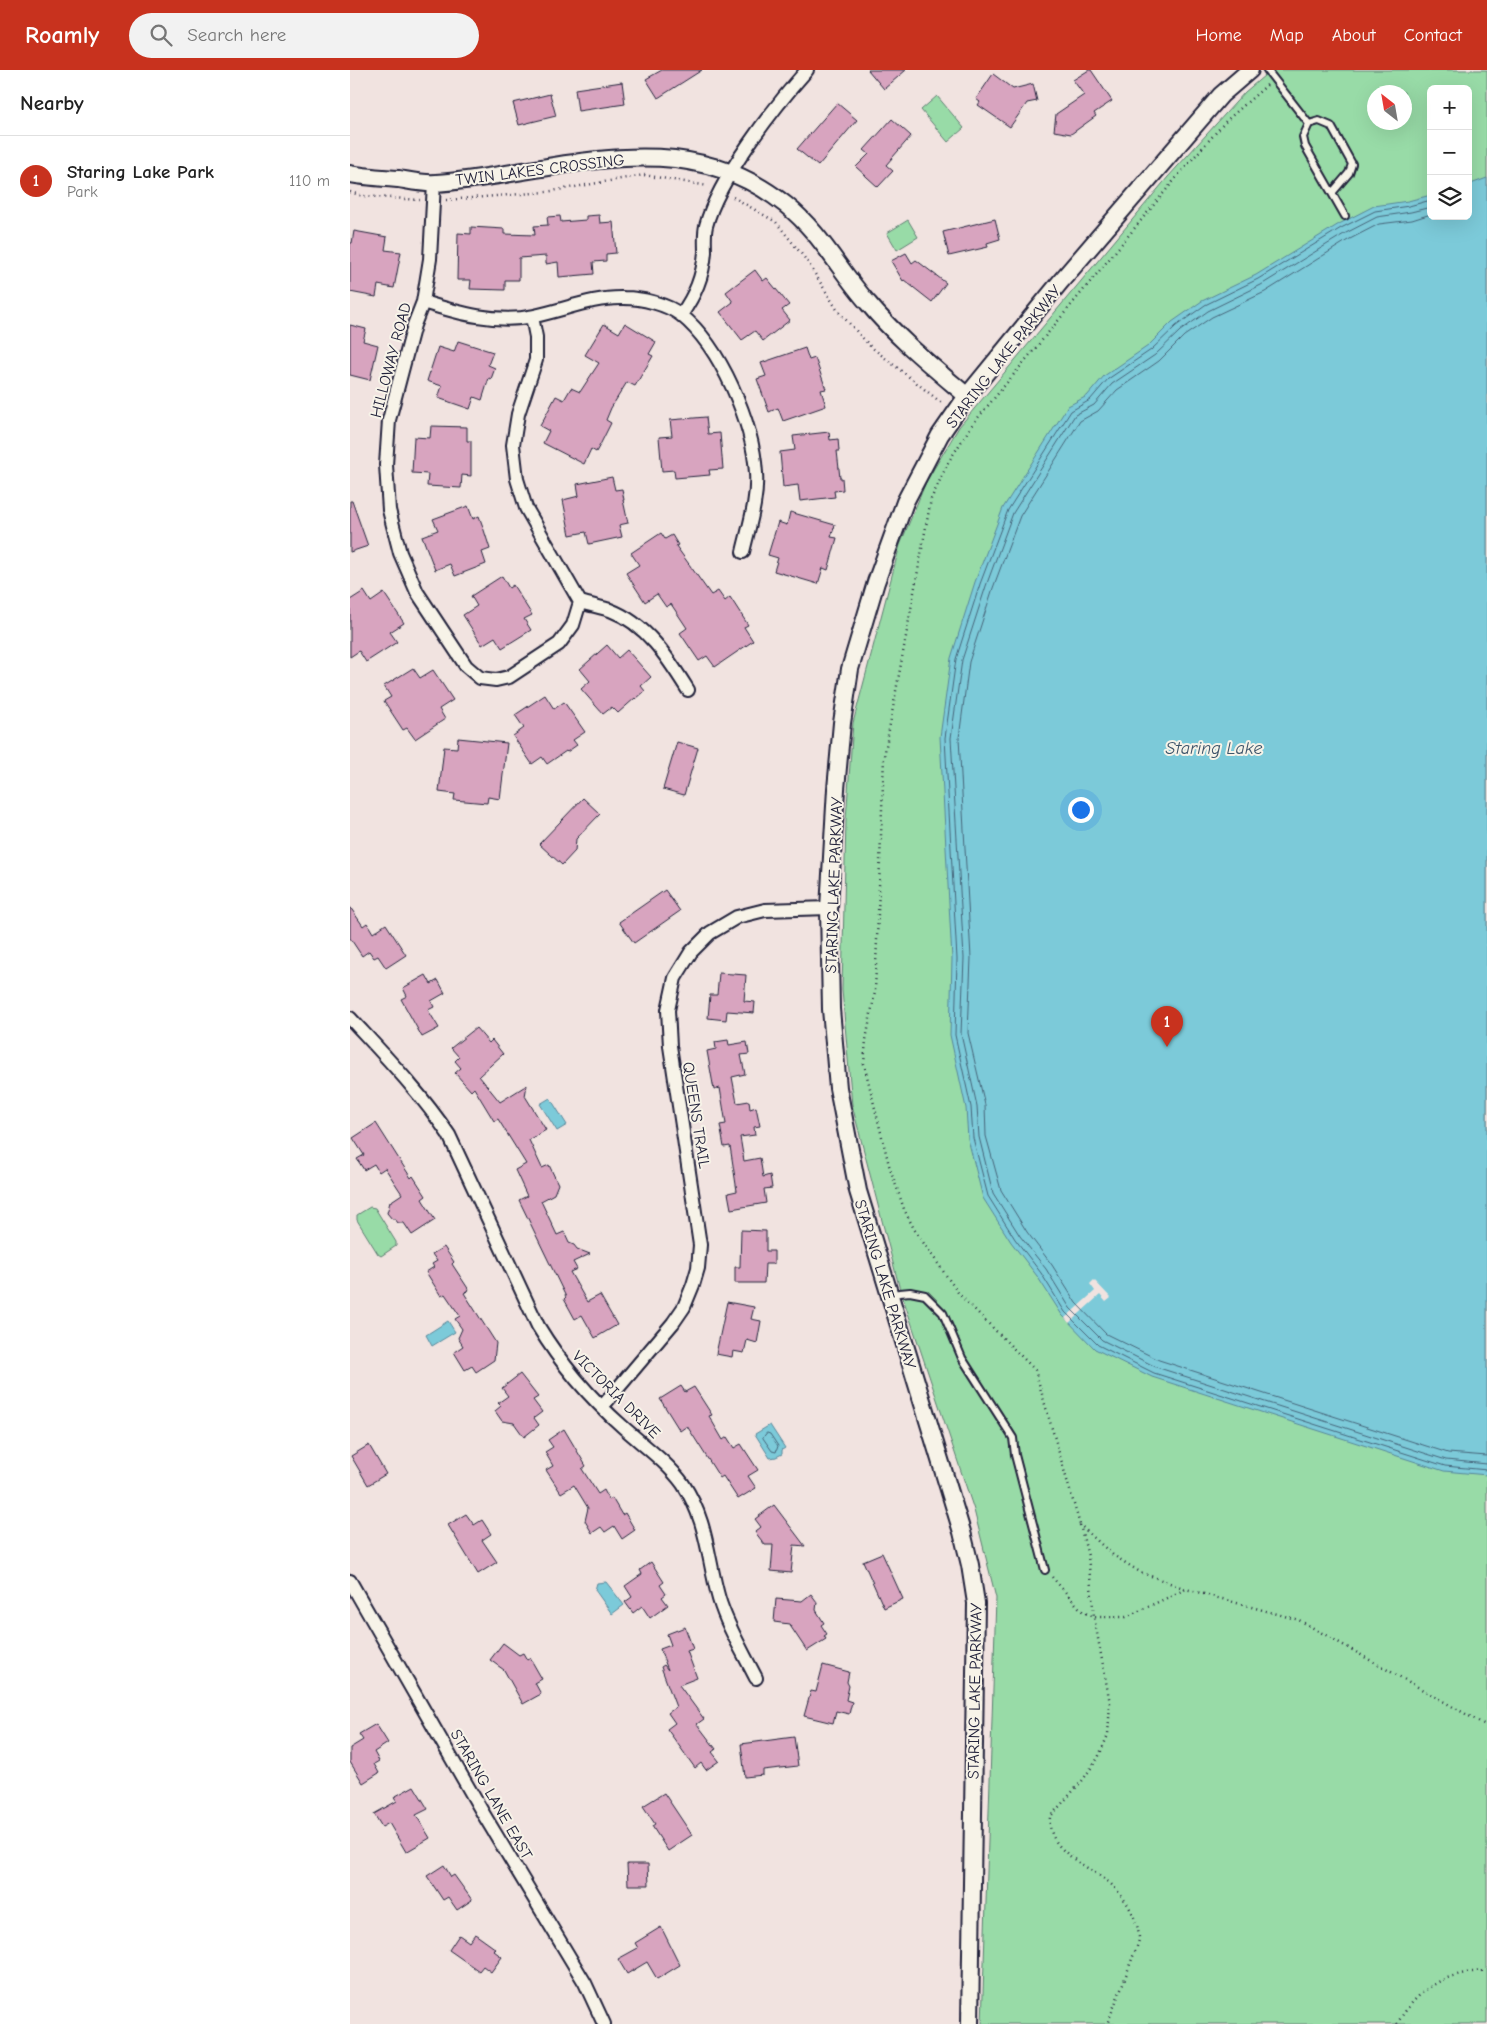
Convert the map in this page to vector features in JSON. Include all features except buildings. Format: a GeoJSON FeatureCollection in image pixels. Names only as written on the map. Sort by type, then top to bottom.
{"type":"FeatureCollection","features":[{"type":"Feature","properties":{"kind":"street"},"geometry":{"type":"LineString","coordinates":[[681,315],[694,296],[702,276],[706,227],[721,189],[762,127],[808,70]]}},
{"type":"Feature","properties":{"kind":"street","name":"STARING LAKE PARKWAY"},"geometry":{"type":"LineString","coordinates":[[970,2024],[976,1603],[962,1532],[857,1190],[838,1088],[831,1009],[829,908],[842,723],[850,669],[873,590],[904,502],[940,435],[967,396],[1185,136],[1220,95],[1250,70]]}},
{"type":"Feature","properties":{"kind":"street","name":"TWIN LAKES CROSSING"},"geometry":{"type":"LineString","coordinates":[[350,174],[434,183],[617,158],[670,157],[731,172],[786,205],[811,228],[867,303],[903,340],[967,396]]}},
{"type":"Feature","properties":{"kind":"street","name":"HILLOWAY ROAD"},"geometry":{"type":"LineString","coordinates":[[434,183],[430,259],[423,302],[414,326],[389,420],[386,466],[389,510],[400,553],[417,592],[466,666],[480,678],[496,680],[510,677],[559,644],[572,625],[580,602]]}},
{"type":"Feature","properties":{"kind":"street"},"geometry":{"type":"LineString","coordinates":[[423,302],[460,314],[496,318],[532,316],[592,302],[623,298],[643,300],[681,315],[722,365],[736,394],[752,447],[756,474],[754,504],[743,552]]}},
{"type":"Feature","properties":{"kind":"street"},"geometry":{"type":"LineString","coordinates":[[532,316],[536,337],[536,360],[518,414],[514,446],[517,479],[526,508],[580,602],[611,610],[650,636],[667,656],[688,690]]}},
{"type":"Feature","properties":{"kind":"street","name":"QUEENS TRAIL"},"geometry":{"type":"LineString","coordinates":[[602,1407],[673,1323],[684,1307],[698,1268],[700,1245],[670,1046],[668,1010],[675,978],[691,952],[710,933],[737,917],[765,910],[829,908]]}},
{"type":"Feature","properties":{"kind":"street","name":"VICTORIA DRIVE"},"geometry":{"type":"LineString","coordinates":[[350,1018],[414,1088],[449,1134],[538,1326],[554,1353],[602,1407],[663,1462],[681,1482],[694,1502],[702,1522],[720,1601],[756,1678]]}},
{"type":"Feature","properties":{"kind":"street","name":"STARING LANE EAST"},"geometry":{"type":"LineString","coordinates":[[350,1581],[484,1815],[585,1983],[604,2024]]}},
{"type":"Feature","properties":{"kind":"lane"},"geometry":{"type":"LineString","coordinates":[[1267,70],[1309,124]]}},
{"type":"Feature","properties":{"kind":"lane"},"geometry":{"type":"LineString","coordinates":[[1332,192],[1349,173],[1352,164],[1331,126],[1320,121],[1309,124],[1303,137],[1305,146],[1345,216]]}},
{"type":"Feature","properties":{"kind":"lane"},"geometry":{"type":"LineString","coordinates":[[889,1294],[910,1292],[925,1295],[943,1314],[962,1358],[1013,1438],[1015,1455],[1045,1570]]}},
{"type":"Feature","properties":{"kind":"path"},"geometry":{"type":"LineString","coordinates":[[1107,2024],[1140,1939],[1134,1913],[1114,1887],[1077,1862],[1061,1848],[1053,1835],[1050,1824],[1050,1817],[1082,1782],[1098,1758],[1108,1735],[1110,1703],[1094,1617],[1088,1556],[1035,1370],[959,1294],[914,1229],[904,1209],[891,1174],[864,1064],[866,1040],[875,992],[884,757],[931,499],[949,461],[972,425],[1219,128],[1253,95],[1274,79]]}},
{"type":"Feature","properties":{"kind":"path"},"geometry":{"type":"LineString","coordinates":[[350,192],[363,196],[433,201],[546,192],[644,175],[721,189],[776,222],[807,261],[838,310],[870,346],[972,425]]}},
{"type":"Feature","properties":{"kind":"path"},"geometry":{"type":"LineString","coordinates":[[1080,1525],[1113,1555],[1140,1572],[1186,1589],[1299,1620],[1487,1726]]}},
{"type":"Feature","properties":{"kind":"path"},"geometry":{"type":"LineString","coordinates":[[1045,1570],[1083,1612],[1094,1617],[1126,1617],[1186,1589]]}},
{"type":"Feature","properties":{"kind":"path"},"geometry":{"type":"LineString","coordinates":[[1397,2024],[1410,2005],[1434,1984],[1447,1977],[1487,1971]]}},
{"type":"Feature","properties":{"kind":"green space"},"geometry":{"type":"Polygon","coordinates":[[[1271,70],[1487,70],[1487,2024],[982,2024],[996,1598],[974,1510],[899,1286],[852,1105],[842,990],[846,819],[853,723],[900,545],[926,482],[959,427],[1168,177],[1245,92],[1271,70]]]}},
{"type":"Feature","properties":{"kind":"green space"},"geometry":{"type":"Polygon","coordinates":[[[937,96],[964,128],[948,142],[921,110],[937,96]]]}},
{"type":"Feature","properties":{"kind":"green space"},"geometry":{"type":"Polygon","coordinates":[[[908,220],[918,237],[897,250],[887,233],[908,220]]]}},
{"type":"Feature","properties":{"kind":"green space"},"geometry":{"type":"Polygon","coordinates":[[[370,1207],[375,1208],[396,1242],[396,1246],[381,1256],[357,1220],[357,1215],[370,1207]]]}},
{"type":"Feature","properties":{"kind":"water","name":"Staring Lake"},"geometry":{"type":"Polygon","coordinates":[[[1487,178],[1487,1475],[1444,1471],[1152,1377],[1095,1349],[1062,1315],[983,1198],[968,1139],[966,1108],[950,1035],[952,959],[940,737],[951,658],[975,582],[1003,508],[1068,406],[1087,396],[1104,376],[1148,346],[1172,322],[1202,301],[1256,275],[1339,224],[1374,206],[1427,196],[1427,220],[1472,220],[1472,184],[1487,178]]]}},
{"type":"Feature","properties":{"kind":"water"},"geometry":{"type":"Polygon","coordinates":[[[550,1098],[567,1125],[557,1131],[540,1104],[550,1098]]]}},
{"type":"Feature","properties":{"kind":"water"},"geometry":{"type":"Polygon","coordinates":[[[448,1321],[455,1332],[432,1346],[426,1335],[448,1321]]]}},
{"type":"Feature","properties":{"kind":"water"},"geometry":{"type":"Polygon","coordinates":[[[770,1425],[785,1448],[782,1450],[782,1454],[770,1458],[755,1434],[770,1425]]]}},
{"type":"Feature","properties":{"kind":"water"},"geometry":{"type":"Polygon","coordinates":[[[606,1582],[624,1605],[612,1614],[595,1590],[597,1583],[606,1582]]]}},
{"type":"Feature","properties":{"kind":"pier"},"geometry":{"type":"Polygon","coordinates":[[[1094,1280],[1111,1298],[1106,1302],[1100,1295],[1069,1323],[1065,1318],[1095,1291],[1090,1284],[1094,1280]]]}},
{"type":"Feature","properties":{"kind":"place","name":"Staring Lake Park"},"geometry":{"type":"Point","coordinates":[1167,1047]}}]}
